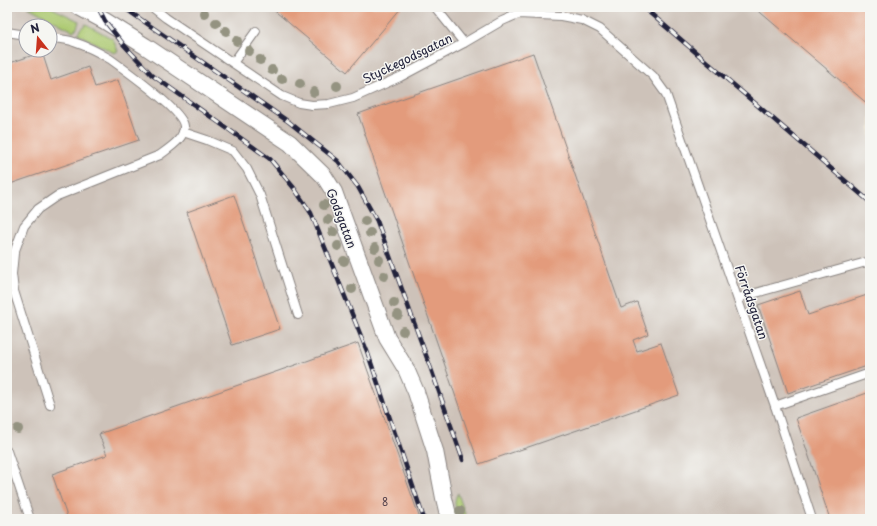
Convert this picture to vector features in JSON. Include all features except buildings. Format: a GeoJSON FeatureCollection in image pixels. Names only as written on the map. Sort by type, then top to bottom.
{"type":"FeatureCollection","features":[{"type":"Feature","properties":{"kind":"street","name":"Godsgatan"},"geometry":{"type":"LineString","coordinates":[[79,7],[105,20],[290,144],[324,176],[334,192],[387,338],[406,369],[416,392],[435,451],[449,519]]}},
{"type":"Feature","properties":{"kind":"lane","name":"Styckegodsgatan"},"geometry":{"type":"LineString","coordinates":[[152,7],[282,96],[299,103],[312,106],[329,104],[353,98],[400,77],[500,22],[518,14],[561,16],[582,20],[600,29],[653,76],[666,94]]}},
{"type":"Feature","properties":{"kind":"lane"},"geometry":{"type":"LineString","coordinates":[[435,7],[464,43]]}},
{"type":"Feature","properties":{"kind":"lane"},"geometry":{"type":"LineString","coordinates":[[233,63],[256,31]]}},
{"type":"Feature","properties":{"kind":"lane"},"geometry":{"type":"LineString","coordinates":[[7,32],[18,34]]}},
{"type":"Feature","properties":{"kind":"lane"},"geometry":{"type":"LineString","coordinates":[[50,405],[14,291],[12,274],[14,253],[24,226],[38,209],[57,196],[160,155],[174,144],[184,127],[183,120],[174,108],[109,59],[73,41],[58,39]]}},
{"type":"Feature","properties":{"kind":"lane","name":"Förrådsgatan"},"geometry":{"type":"LineString","coordinates":[[666,94],[738,298],[812,519]]}},
{"type":"Feature","properties":{"kind":"lane"},"geometry":{"type":"LineString","coordinates":[[182,132],[207,140],[233,151],[247,169],[260,195],[298,315]]}},
{"type":"Feature","properties":{"kind":"lane"},"geometry":{"type":"LineString","coordinates":[[738,298],[870,262]]}},
{"type":"Feature","properties":{"kind":"lane"},"geometry":{"type":"LineString","coordinates":[[775,406],[870,373]]}},
{"type":"Feature","properties":{"kind":"lane"},"geometry":{"type":"LineString","coordinates":[[7,451],[30,519]]}},
{"type":"Feature","properties":{"kind":"shaded area"},"geometry":{"type":"Polygon","coordinates":[[[7,7],[870,7],[870,519],[7,519],[7,7]]]}},
{"type":"Feature","properties":{"kind":"green space"},"geometry":{"type":"Polygon","coordinates":[[[28,7],[50,7],[79,21],[77,28],[73,31],[58,23],[58,18],[49,18],[28,7]]]}},
{"type":"Feature","properties":{"kind":"green space"},"geometry":{"type":"Polygon","coordinates":[[[86,24],[113,39],[118,51],[114,53],[78,34],[80,29],[86,24]]]}},
{"type":"Feature","properties":{"kind":"green space"},"geometry":{"type":"Polygon","coordinates":[[[458,493],[467,519],[459,519],[455,503],[458,493]]]}},
{"type":"Feature","properties":{"kind":"railway"},"geometry":{"type":"LineString","coordinates":[[98,7],[105,21],[124,45],[152,75],[270,159],[294,188],[311,213],[367,351],[424,519]]}},
{"type":"Feature","properties":{"kind":"railway"},"geometry":{"type":"LineString","coordinates":[[123,7],[289,122],[338,161],[358,187],[377,221],[463,460]]}},
{"type":"Feature","properties":{"kind":"railway"},"geometry":{"type":"LineString","coordinates":[[643,7],[870,202]]}}]}
